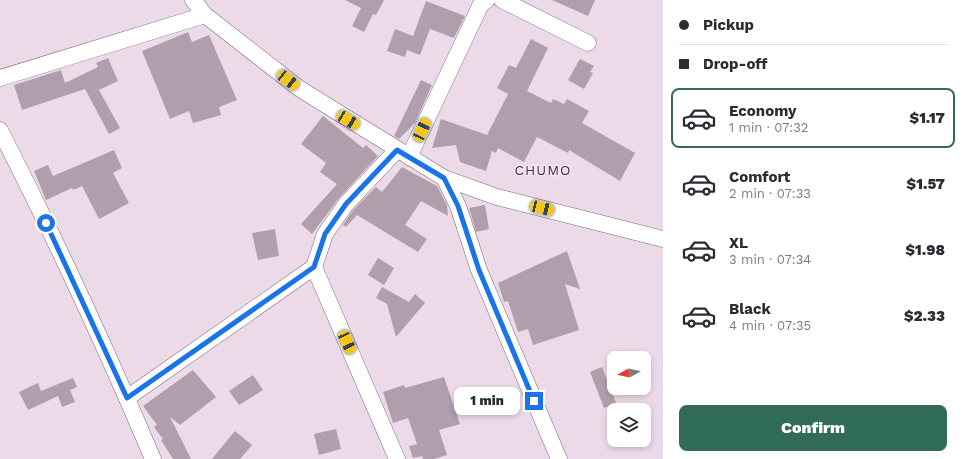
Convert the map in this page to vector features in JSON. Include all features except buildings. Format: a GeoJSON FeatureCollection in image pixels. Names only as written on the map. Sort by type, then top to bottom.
{"type":"FeatureCollection","features":[{"type":"Feature","properties":{"kind":"street"},"geometry":{"type":"LineString","coordinates":[[193,0],[205,15],[300,89],[444,178],[496,197],[663,239]]}},
{"type":"Feature","properties":{"kind":"street"},"geometry":{"type":"LineString","coordinates":[[502,0],[588,43]]}},
{"type":"Feature","properties":{"kind":"street"},"geometry":{"type":"LineString","coordinates":[[127,398],[314,267],[325,234],[346,204],[403,153],[480,1]]}},
{"type":"Feature","properties":{"kind":"street"},"geometry":{"type":"LineString","coordinates":[[0,78],[205,15]]}},
{"type":"Feature","properties":{"kind":"street"},"geometry":{"type":"LineString","coordinates":[[0,130],[61,256],[127,398],[153,459]]}},
{"type":"Feature","properties":{"kind":"street"},"geometry":{"type":"LineString","coordinates":[[444,178],[458,206],[479,270],[559,459]]}},
{"type":"Feature","properties":{"kind":"street"},"geometry":{"type":"LineString","coordinates":[[314,267],[397,459]]}},
{"type":"Feature","properties":{"kind":"district","name":"CHUMO"},"geometry":{"type":"Point","coordinates":[543,170]}},
{"type":"Feature","properties":{"kind":"route"},"geometry":{"type":"LineString","coordinates":[[46,223],[127,398],[314,267],[325,234],[346,204],[397,150],[444,178],[458,206],[479,270],[534,401]]}}]}
